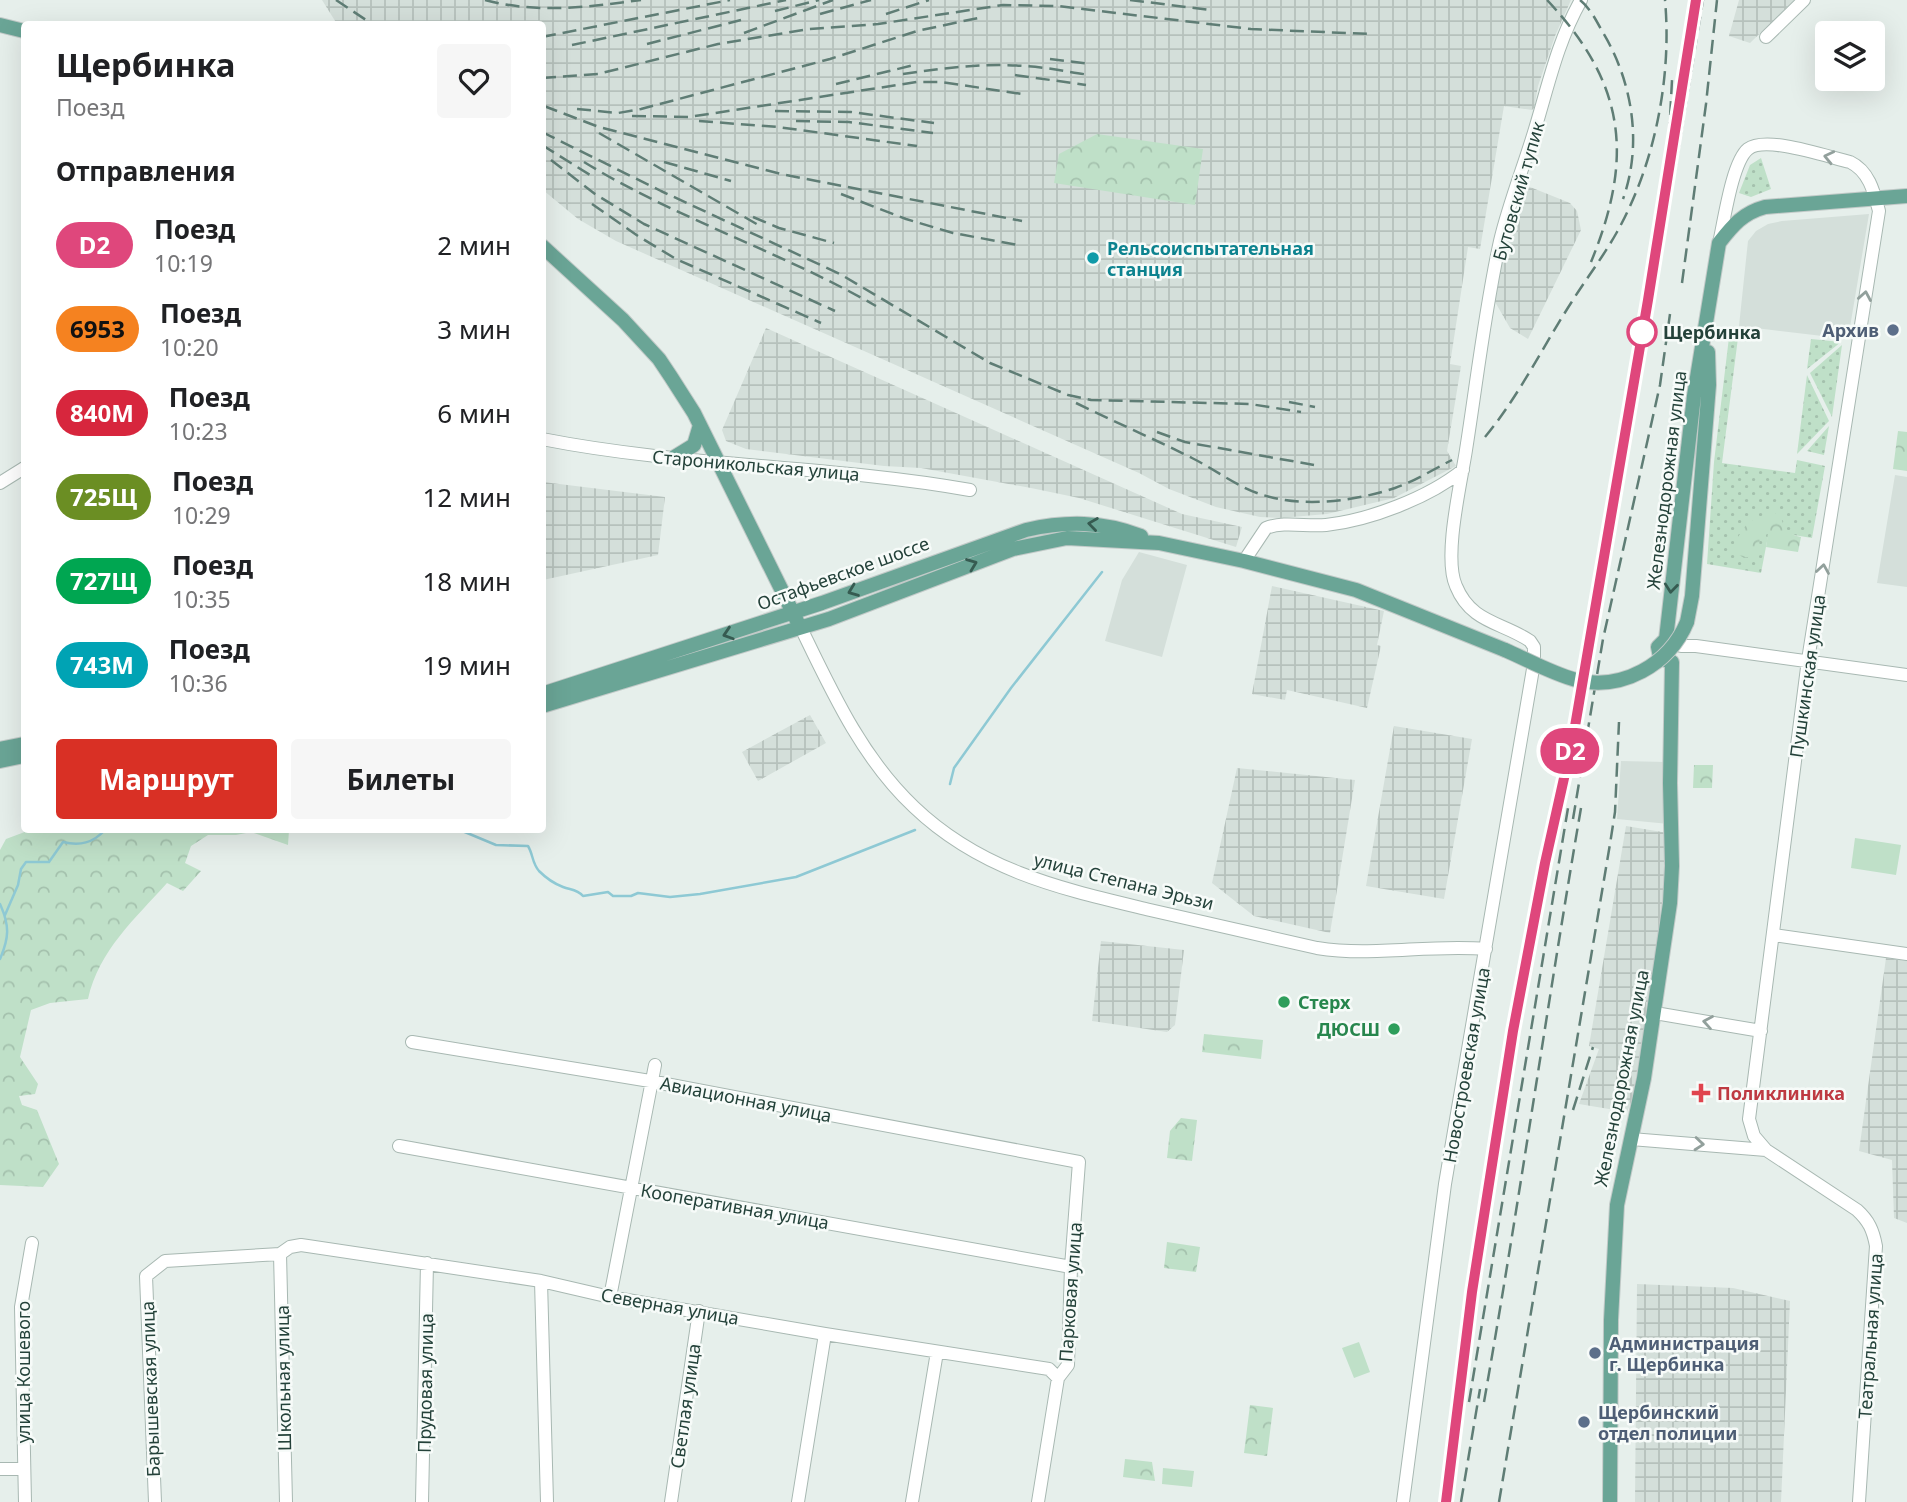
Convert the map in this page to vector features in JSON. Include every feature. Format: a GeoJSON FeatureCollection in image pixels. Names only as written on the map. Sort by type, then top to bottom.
{"type":"FeatureCollection","features":[{"type":"Feature","properties":{"kind":"main road"},"geometry":{"type":"LineString","coordinates":[[0,25],[21,30]]}},
{"type":"Feature","properties":{"kind":"main road"},"geometry":{"type":"LineString","coordinates":[[1719,243],[1733,224],[1755,210],[1788,204],[1907,196]]}},
{"type":"Feature","properties":{"kind":"main road","name":"Железнодорожная улица"},"geometry":{"type":"LineString","coordinates":[[1681,646],[1680,656],[1672,662],[1665,661],[1659,654],[1660,644],[1666,639],[1691,422],[1719,243]]}},
{"type":"Feature","properties":{"kind":"main road","name":"улица Степана Эрьзи"},"geometry":{"type":"LineString","coordinates":[[546,250],[603,300],[659,359],[700,425],[801,628]]}},
{"type":"Feature","properties":{"kind":"main road","name":"Остафьевское шоссе"},"geometry":{"type":"LineString","coordinates":[[546,705],[801,628],[997,554],[1031,544],[1087,537],[1159,543],[1244,561],[1356,590],[1401,606],[1567,677],[1597,682],[1620,680],[1646,669],[1670,650],[1687,622],[1692,596],[1709,386],[1707,326]]}},
{"type":"Feature","properties":{"kind":"main road"},"geometry":{"type":"LineString","coordinates":[[673,458],[694,445],[700,425]]}},
{"type":"Feature","properties":{"kind":"main road","name":"Остафьевское шоссе"},"geometry":{"type":"LineString","coordinates":[[546,693],[793,612],[1005,536],[1042,526],[1099,524],[1125,530],[1159,543]]}},
{"type":"Feature","properties":{"kind":"main road"},"geometry":{"type":"LineString","coordinates":[[1666,639],[1674,639],[1681,646]]}},
{"type":"Feature","properties":{"kind":"main road","name":"Железнодорожная улица"},"geometry":{"type":"LineString","coordinates":[[1610,1502],[1614,1234],[1617,1205],[1655,1013],[1672,866],[1672,662]]}},
{"type":"Feature","properties":{"kind":"main road"},"geometry":{"type":"LineString","coordinates":[[0,750],[21,745]]}},
{"type":"Feature","properties":{"kind":"main road"},"geometry":{"type":"LineString","coordinates":[[0,761],[21,757]]}},
{"type":"Feature","properties":{"kind":"street","name":"Бутовский тупик"},"geometry":{"type":"LineString","coordinates":[[1463,470],[1501,239],[1553,59],[1581,0]]}},
{"type":"Feature","properties":{"kind":"street"},"geometry":{"type":"LineString","coordinates":[[1766,37],[1804,0]]}},
{"type":"Feature","properties":{"kind":"street"},"geometry":{"type":"LineString","coordinates":[[1719,243],[1729,194],[1741,158],[1749,148],[1766,144],[1850,162],[1865,173],[1875,198]]}},
{"type":"Feature","properties":{"kind":"street","name":"Пушкинская улица"},"geometry":{"type":"LineString","coordinates":[[1766,1150],[1754,1136],[1749,1119],[1808,660],[1857,342],[1879,220],[1875,198]]}},
{"type":"Feature","properties":{"kind":"street","name":"Староникольская улица"},"geometry":{"type":"LineString","coordinates":[[546,440],[720,464],[875,476],[970,490]]}},
{"type":"Feature","properties":{"kind":"street"},"geometry":{"type":"LineString","coordinates":[[0,483],[21,470]]}},
{"type":"Feature","properties":{"kind":"street"},"geometry":{"type":"LineString","coordinates":[[1244,561],[1266,528],[1326,525],[1354,520],[1410,501],[1463,470]]}},
{"type":"Feature","properties":{"kind":"street","name":"Новостроевская улица"},"geometry":{"type":"LineString","coordinates":[[1403,1502],[1445,1184],[1534,663],[1534,647],[1530,640],[1483,619],[1468,606],[1455,585],[1451,552],[1463,470]]}},
{"type":"Feature","properties":{"kind":"street","name":"улица Степана Эрьзи"},"geometry":{"type":"LineString","coordinates":[[801,628],[848,721],[885,774],[915,808],[939,828],[997,865],[1069,890],[1326,949],[1351,952],[1466,947],[1486,949]]}},
{"type":"Feature","properties":{"kind":"street"},"geometry":{"type":"LineString","coordinates":[[1681,646],[1808,660],[1907,676]]}},
{"type":"Feature","properties":{"kind":"street"},"geometry":{"type":"LineString","coordinates":[[1774,935],[1907,954]]}},
{"type":"Feature","properties":{"kind":"street"},"geometry":{"type":"LineString","coordinates":[[1655,1013],[1761,1031]]}},
{"type":"Feature","properties":{"kind":"street","name":"Авиационная улица"},"geometry":{"type":"LineString","coordinates":[[412,1042],[650,1081],[1079,1162]]}},
{"type":"Feature","properties":{"kind":"street"},"geometry":{"type":"LineString","coordinates":[[610,1297],[654,1065]]}},
{"type":"Feature","properties":{"kind":"street","name":"Театральная улица"},"geometry":{"type":"LineString","coordinates":[[1632,1139],[1766,1150],[1857,1210],[1868,1221],[1876,1246],[1859,1502]]}},
{"type":"Feature","properties":{"kind":"street","name":"Кооперативная улица"},"geometry":{"type":"LineString","coordinates":[[399,1146],[1072,1267]]}},
{"type":"Feature","properties":{"kind":"street","name":"Парковая улица"},"geometry":{"type":"LineString","coordinates":[[1038,1502],[1058,1378],[1068,1365],[1079,1162]]}},
{"type":"Feature","properties":{"kind":"street","name":"улица Кошевого"},"geometry":{"type":"LineString","coordinates":[[25,1502],[21,1307],[32,1244]]}},
{"type":"Feature","properties":{"kind":"street","name":"Северная улица"},"geometry":{"type":"LineString","coordinates":[[146,1276],[165,1261],[280,1254],[290,1247],[301,1245],[541,1281],[610,1297],[1049,1369],[1058,1378]]}},
{"type":"Feature","properties":{"kind":"street","name":"Школьная улица"},"geometry":{"type":"LineString","coordinates":[[280,1254],[286,1502]]}},
{"type":"Feature","properties":{"kind":"street","name":"Прудовая улица"},"geometry":{"type":"LineString","coordinates":[[422,1502],[427,1263]]}},
{"type":"Feature","properties":{"kind":"street","name":"Барышевская улица"},"geometry":{"type":"LineString","coordinates":[[146,1276],[155,1502]]}},
{"type":"Feature","properties":{"kind":"street"},"geometry":{"type":"LineString","coordinates":[[541,1281],[547,1502]]}},
{"type":"Feature","properties":{"kind":"street","name":"Светлая улица"},"geometry":{"type":"LineString","coordinates":[[671,1502],[699,1311]]}},
{"type":"Feature","properties":{"kind":"street"},"geometry":{"type":"LineString","coordinates":[[798,1502],[825,1334]]}},
{"type":"Feature","properties":{"kind":"street"},"geometry":{"type":"LineString","coordinates":[[912,1502],[937,1352]]}},
{"type":"Feature","properties":{"kind":"street"},"geometry":{"type":"LineString","coordinates":[[0,1469],[24,1469]]}},
{"type":"Feature","properties":{"kind":"shaded area"},"geometry":{"type":"Polygon","coordinates":[[[322,0],[1571,0],[1555,36],[1538,86],[1534,108],[1532,110],[1504,106],[1480,249],[1468,247],[1450,364],[1461,366],[1447,451],[1456,466],[1394,498],[1327,514],[1280,518],[1260,517],[1216,507],[1169,489],[1139,473],[616,241],[578,219],[546,192],[546,21],[335,21],[322,0]]]}},
{"type":"Feature","properties":{"kind":"shaded area"},"geometry":{"type":"Polygon","coordinates":[[[1739,0],[1794,0],[1750,43],[1729,36],[1739,0]]]}},
{"type":"Feature","properties":{"kind":"shaded area"},"geometry":{"type":"Polygon","coordinates":[[[1526,187],[1570,203],[1577,211],[1581,230],[1528,339],[1510,328],[1494,300],[1502,255],[1519,195],[1526,187]]]}},
{"type":"Feature","properties":{"kind":"shaded area"},"geometry":{"type":"Polygon","coordinates":[[[1869,214],[1848,339],[1739,326],[1748,241],[1756,231],[1768,224],[1782,221],[1869,214]]]}},
{"type":"Feature","properties":{"kind":"shaded area"},"geometry":{"type":"Polygon","coordinates":[[[766,328],[1182,514],[1242,527],[1236,547],[1079,498],[1031,488],[921,468],[746,449],[726,441],[722,430],[766,328]]]}},
{"type":"Feature","properties":{"kind":"shaded area"},"geometry":{"type":"Polygon","coordinates":[[[1895,475],[1907,477],[1907,587],[1877,583],[1895,475]]]}},
{"type":"Feature","properties":{"kind":"shaded area"},"geometry":{"type":"Polygon","coordinates":[[[546,482],[665,497],[658,555],[546,579],[546,482]]]}},
{"type":"Feature","properties":{"kind":"shaded area"},"geometry":{"type":"Polygon","coordinates":[[[1139,552],[1187,565],[1162,657],[1105,641],[1122,580],[1139,552]]]}},
{"type":"Feature","properties":{"kind":"shaded area"},"geometry":{"type":"Polygon","coordinates":[[[1272,586],[1384,611],[1377,645],[1381,646],[1367,708],[1287,690],[1285,700],[1252,694],[1272,586]]]}},
{"type":"Feature","properties":{"kind":"shaded area"},"geometry":{"type":"Polygon","coordinates":[[[810,715],[826,743],[758,781],[742,752],[810,715]]]}},
{"type":"Feature","properties":{"kind":"shaded area"},"geometry":{"type":"Polygon","coordinates":[[[1394,726],[1472,739],[1444,899],[1366,886],[1394,726]]]}},
{"type":"Feature","properties":{"kind":"shaded area"},"geometry":{"type":"Polygon","coordinates":[[[1621,761],[1666,762],[1669,824],[1617,819],[1621,761]]]}},
{"type":"Feature","properties":{"kind":"shaded area"},"geometry":{"type":"Polygon","coordinates":[[[1237,768],[1355,780],[1330,933],[1254,916],[1212,883],[1237,768]]]}},
{"type":"Feature","properties":{"kind":"shaded area"},"geometry":{"type":"Polygon","coordinates":[[[1626,826],[1668,833],[1666,899],[1632,1100],[1627,1112],[1579,1104],[1599,1049],[1589,1046],[1626,826]]]}},
{"type":"Feature","properties":{"kind":"shaded area"},"geometry":{"type":"Polygon","coordinates":[[[1101,941],[1184,950],[1175,1025],[1167,1032],[1092,1021],[1101,941]]]}},
{"type":"Feature","properties":{"kind":"shaded area"},"geometry":{"type":"Polygon","coordinates":[[[1886,958],[1907,961],[1907,1223],[1894,1218],[1892,1160],[1859,1151],[1886,958]]]}},
{"type":"Feature","properties":{"kind":"shaded area"},"geometry":{"type":"Polygon","coordinates":[[[1637,1284],[1733,1288],[1790,1301],[1781,1502],[1635,1502],[1637,1284]]]}},
{"type":"Feature","properties":{"kind":"green space"},"geometry":{"type":"Polygon","coordinates":[[[1097,134],[1203,149],[1195,205],[1054,183],[1059,154],[1097,134]]]}},
{"type":"Feature","properties":{"kind":"green space"},"geometry":{"type":"Polygon","coordinates":[[[1761,158],[1771,189],[1751,197],[1739,193],[1750,165],[1761,158]]]}},
{"type":"Feature","properties":{"kind":"green space"},"geometry":{"type":"Polygon","coordinates":[[[1730,329],[1739,330],[1722,463],[1795,473],[1797,460],[1825,466],[1812,538],[1769,531],[1761,573],[1707,564],[1714,462],[1730,329]]]}},
{"type":"Feature","properties":{"kind":"green space"},"geometry":{"type":"Polygon","coordinates":[[[1811,339],[1841,342],[1807,369],[1811,339]]]}},
{"type":"Feature","properties":{"kind":"green space"},"geometry":{"type":"Polygon","coordinates":[[[1842,345],[1832,417],[1810,373],[1842,345]]]}},
{"type":"Feature","properties":{"kind":"green space"},"geometry":{"type":"Polygon","coordinates":[[[1807,375],[1829,421],[1797,454],[1807,375]]]}},
{"type":"Feature","properties":{"kind":"green space"},"geometry":{"type":"Polygon","coordinates":[[[1829,426],[1824,455],[1807,451],[1829,426]]]}},
{"type":"Feature","properties":{"kind":"green space"},"geometry":{"type":"Polygon","coordinates":[[[1898,431],[1907,432],[1907,471],[1893,469],[1898,431]]]}},
{"type":"Feature","properties":{"kind":"green space"},"geometry":{"type":"Polygon","coordinates":[[[1773,512],[1781,516],[1787,531],[1801,537],[1798,552],[1766,547],[1768,533],[1764,532],[1760,535],[1759,548],[1752,556],[1744,558],[1736,553],[1734,543],[1748,522],[1773,512]]]}},
{"type":"Feature","properties":{"kind":"green space"},"geometry":{"type":"Polygon","coordinates":[[[1694,765],[1713,765],[1712,788],[1693,788],[1694,765]]]}},
{"type":"Feature","properties":{"kind":"green space"},"geometry":{"type":"Polygon","coordinates":[[[22,833],[246,833],[208,835],[191,846],[185,863],[201,871],[183,891],[167,883],[131,923],[100,965],[88,999],[50,1003],[31,1010],[20,1057],[38,1084],[35,1094],[19,1096],[22,1105],[37,1110],[59,1164],[43,1187],[0,1185],[0,850],[6,839],[22,833]]]}},
{"type":"Feature","properties":{"kind":"green space"},"geometry":{"type":"Polygon","coordinates":[[[254,833],[289,833],[288,845],[254,833]]]}},
{"type":"Feature","properties":{"kind":"green space"},"geometry":{"type":"Polygon","coordinates":[[[1855,838],[1901,845],[1896,875],[1851,868],[1855,838]]]}},
{"type":"Feature","properties":{"kind":"green space"},"geometry":{"type":"Polygon","coordinates":[[[1204,1034],[1263,1040],[1261,1059],[1202,1052],[1204,1034]]]}},
{"type":"Feature","properties":{"kind":"green space"},"geometry":{"type":"Polygon","coordinates":[[[1181,1118],[1197,1120],[1192,1161],[1167,1158],[1170,1131],[1181,1118]]]}},
{"type":"Feature","properties":{"kind":"green space"},"geometry":{"type":"Polygon","coordinates":[[[1167,1242],[1200,1247],[1196,1272],[1164,1268],[1167,1242]]]}},
{"type":"Feature","properties":{"kind":"green space"},"geometry":{"type":"Polygon","coordinates":[[[1359,1342],[1370,1372],[1354,1378],[1342,1348],[1359,1342]]]}},
{"type":"Feature","properties":{"kind":"green space"},"geometry":{"type":"Polygon","coordinates":[[[1250,1405],[1273,1408],[1267,1456],[1244,1453],[1250,1405]]]}},
{"type":"Feature","properties":{"kind":"green space"},"geometry":{"type":"Polygon","coordinates":[[[1125,1459],[1152,1462],[1155,1481],[1123,1477],[1125,1459]]]}},
{"type":"Feature","properties":{"kind":"green space"},"geometry":{"type":"Polygon","coordinates":[[[1163,1468],[1194,1471],[1192,1487],[1162,1484],[1163,1468]]]}},
{"type":"Feature","properties":{"kind":"waterway"},"geometry":{"type":"LineString","coordinates":[[950,784],[954,768],[1011,688],[1102,572]]}},
{"type":"Feature","properties":{"kind":"waterway"},"geometry":{"type":"LineString","coordinates":[[467,833],[496,845],[528,846],[541,873],[583,896],[608,892],[613,896],[631,896],[638,893],[670,897],[796,877],[915,830]]}},
{"type":"Feature","properties":{"kind":"waterway"},"geometry":{"type":"LineString","coordinates":[[5,915],[26,862],[49,862],[63,842],[86,842],[102,833]]}},
{"type":"Feature","properties":{"kind":"waterway"},"geometry":{"type":"LineString","coordinates":[[0,904],[7,932],[0,959]]}},
{"type":"Feature","properties":{"kind":"railway"},"geometry":{"type":"LineString","coordinates":[[336,0],[368,21]]}},
{"type":"Feature","properties":{"kind":"railway"},"geometry":{"type":"LineString","coordinates":[[485,0],[544,8],[582,7],[641,0]]}},
{"type":"Feature","properties":{"kind":"railway"},"geometry":{"type":"LineString","coordinates":[[546,36],[730,0]]}},
{"type":"Feature","properties":{"kind":"railway"},"geometry":{"type":"LineString","coordinates":[[572,45],[786,0]]}},
{"type":"Feature","properties":{"kind":"railway"},"geometry":{"type":"LineString","coordinates":[[775,11],[819,0]]}},
{"type":"Feature","properties":{"kind":"railway"},"geometry":{"type":"LineString","coordinates":[[744,33],[833,0]]}},
{"type":"Feature","properties":{"kind":"railway"},"geometry":{"type":"LineString","coordinates":[[820,14],[871,0]]}},
{"type":"Feature","properties":{"kind":"railway"},"geometry":{"type":"LineString","coordinates":[[886,14],[929,0]]}},
{"type":"Feature","properties":{"kind":"railway"},"geometry":{"type":"LineString","coordinates":[[1130,0],[1210,10]]}},
{"type":"Feature","properties":{"kind":"railway"},"geometry":{"type":"LineString","coordinates":[[1547,0],[1573,31],[1593,62],[1607,92],[1615,123],[1617,155],[1613,189],[1605,224],[1591,262]]}},
{"type":"Feature","properties":{"kind":"railway"},"geometry":{"type":"LineString","coordinates":[[1580,0],[1592,14],[1612,50],[1627,91],[1633,134],[1629,178],[1623,199]]}},
{"type":"Feature","properties":{"kind":"railway"},"geometry":{"type":"LineString","coordinates":[[1485,437],[1520,388],[1612,241],[1642,178],[1663,89],[1667,29],[1665,0]]}},
{"type":"Feature","properties":{"kind":"railway"},"geometry":{"type":"LineString","coordinates":[[1657,279],[1703,0]]}},
{"type":"Feature","properties":{"kind":"railway"},"geometry":{"type":"LineString","coordinates":[[1682,283],[1717,0]]}},
{"type":"Feature","properties":{"kind":"railway"},"geometry":{"type":"LineString","coordinates":[[546,78],[598,74],[718,44],[809,29],[878,24],[1003,5],[1058,6],[1251,29],[1370,34]]}},
{"type":"Feature","properties":{"kind":"railway"},"geometry":{"type":"LineString","coordinates":[[577,109],[618,113],[641,109],[830,59],[917,31],[978,18]]}},
{"type":"Feature","properties":{"kind":"railway"},"geometry":{"type":"LineString","coordinates":[[647,44],[741,20]]}},
{"type":"Feature","properties":{"kind":"railway"},"geometry":{"type":"LineString","coordinates":[[1050,59],[1091,64]]}},
{"type":"Feature","properties":{"kind":"railway"},"geometry":{"type":"LineString","coordinates":[[836,84],[914,65]]}},
{"type":"Feature","properties":{"kind":"railway"},"geometry":{"type":"LineString","coordinates":[[903,74],[994,65],[1090,75]]}},
{"type":"Feature","properties":{"kind":"railway"},"geometry":{"type":"LineString","coordinates":[[1015,75],[1086,85]]}},
{"type":"Feature","properties":{"kind":"railway"},"geometry":{"type":"LineString","coordinates":[[1668,157],[1672,80]]}},
{"type":"Feature","properties":{"kind":"railway"},"geometry":{"type":"LineString","coordinates":[[632,116],[689,117],[917,82],[941,82],[1022,94]]}},
{"type":"Feature","properties":{"kind":"railway"},"geometry":{"type":"LineString","coordinates":[[546,107],[599,127],[781,174],[1022,221]]}},
{"type":"Feature","properties":{"kind":"railway"},"geometry":{"type":"LineString","coordinates":[[775,111],[851,112],[934,123]]}},
{"type":"Feature","properties":{"kind":"railway"},"geometry":{"type":"LineString","coordinates":[[699,121],[778,127],[917,146]]}},
{"type":"Feature","properties":{"kind":"railway"},"geometry":{"type":"LineString","coordinates":[[796,121],[849,122],[933,133]]}},
{"type":"Feature","properties":{"kind":"railway"},"geometry":{"type":"LineString","coordinates":[[599,133],[760,226]]}},
{"type":"Feature","properties":{"kind":"railway"},"geometry":{"type":"LineString","coordinates":[[546,134],[840,274],[990,363],[1068,395],[1091,400],[1250,404],[1301,412]]}},
{"type":"Feature","properties":{"kind":"railway"},"geometry":{"type":"LineString","coordinates":[[546,148],[590,175]]}},
{"type":"Feature","properties":{"kind":"railway"},"geometry":{"type":"LineString","coordinates":[[551,160],[595,194],[644,224],[835,311]]}},
{"type":"Feature","properties":{"kind":"railway"},"geometry":{"type":"LineString","coordinates":[[584,162],[656,201],[804,269],[876,306]]}},
{"type":"Feature","properties":{"kind":"railway"},"geometry":{"type":"LineString","coordinates":[[664,162],[731,181]]}},
{"type":"Feature","properties":{"kind":"railway"},"geometry":{"type":"LineString","coordinates":[[841,194],[906,219],[953,233],[1018,245]]}},
{"type":"Feature","properties":{"kind":"railway"},"geometry":{"type":"LineString","coordinates":[[592,204],[676,259],[821,323]]}},
{"type":"Feature","properties":{"kind":"railway"},"geometry":{"type":"LineString","coordinates":[[753,217],[779,228],[834,243]]}},
{"type":"Feature","properties":{"kind":"railway"},"geometry":{"type":"LineString","coordinates":[[1446,1502],[1472,1292],[1513,1031],[1545,863],[1573,738],[1648,297]]}},
{"type":"Feature","properties":{"kind":"railway"},"geometry":{"type":"LineString","coordinates":[[1573,819],[1603,639],[1660,385],[1670,314]]}},
{"type":"Feature","properties":{"kind":"railway"},"geometry":{"type":"LineString","coordinates":[[1289,402],[1315,407]]}},
{"type":"Feature","properties":{"kind":"railway"},"geometry":{"type":"LineString","coordinates":[[1076,403],[1192,458],[1244,488],[1279,499],[1329,501],[1380,493],[1452,460]]}},
{"type":"Feature","properties":{"kind":"railway"},"geometry":{"type":"LineString","coordinates":[[1157,432],[1185,442],[1314,465]]}},
{"type":"Feature","properties":{"kind":"railway"},"geometry":{"type":"LineString","coordinates":[[1499,1502],[1615,812],[1619,722]]}},
{"type":"Feature","properties":{"kind":"railway"},"geometry":{"type":"LineString","coordinates":[[1469,1402],[1568,808]]}},
{"type":"Feature","properties":{"kind":"railway"},"geometry":{"type":"LineString","coordinates":[[1484,1402],[1581,808]]}},
{"type":"Feature","properties":{"kind":"railway"},"geometry":{"type":"LineString","coordinates":[[1573,1110],[1593,1047]]}},
{"type":"Feature","properties":{"kind":"railway"},"geometry":{"type":"LineString","coordinates":[[1461,1502],[1480,1389]]}},
{"type":"Feature","properties":{"kind":"train","name":"D2"},"geometry":{"type":"LineString","coordinates":[[1446,1502],[1472,1292],[1513,1031],[1545,863],[1573,738],[1696,0]]}},
{"type":"Feature","properties":{"kind":"place","name":"Рельсоиспытательная станция"},"geometry":{"type":"Point","coordinates":[1093,258]}},
{"type":"Feature","properties":{"kind":"place","name":"Архив"},"geometry":{"type":"Point","coordinates":[1893,330]}},
{"type":"Feature","properties":{"kind":"place","name":"Щербинка"},"geometry":{"type":"Point","coordinates":[1642,332]}},
{"type":"Feature","properties":{"kind":"place","name":"Стерх"},"geometry":{"type":"Point","coordinates":[1284,1002]}},
{"type":"Feature","properties":{"kind":"place","name":"ДЮСШ"},"geometry":{"type":"Point","coordinates":[1394,1029]}},
{"type":"Feature","properties":{"kind":"place","name":"Поликлиника"},"geometry":{"type":"Point","coordinates":[1701,1093]}},
{"type":"Feature","properties":{"kind":"place","name":"Администрация г. Щербинка"},"geometry":{"type":"Point","coordinates":[1595,1353]}},
{"type":"Feature","properties":{"kind":"place","name":"Щербинский отдел полиции"},"geometry":{"type":"Point","coordinates":[1584,1422]}}]}
